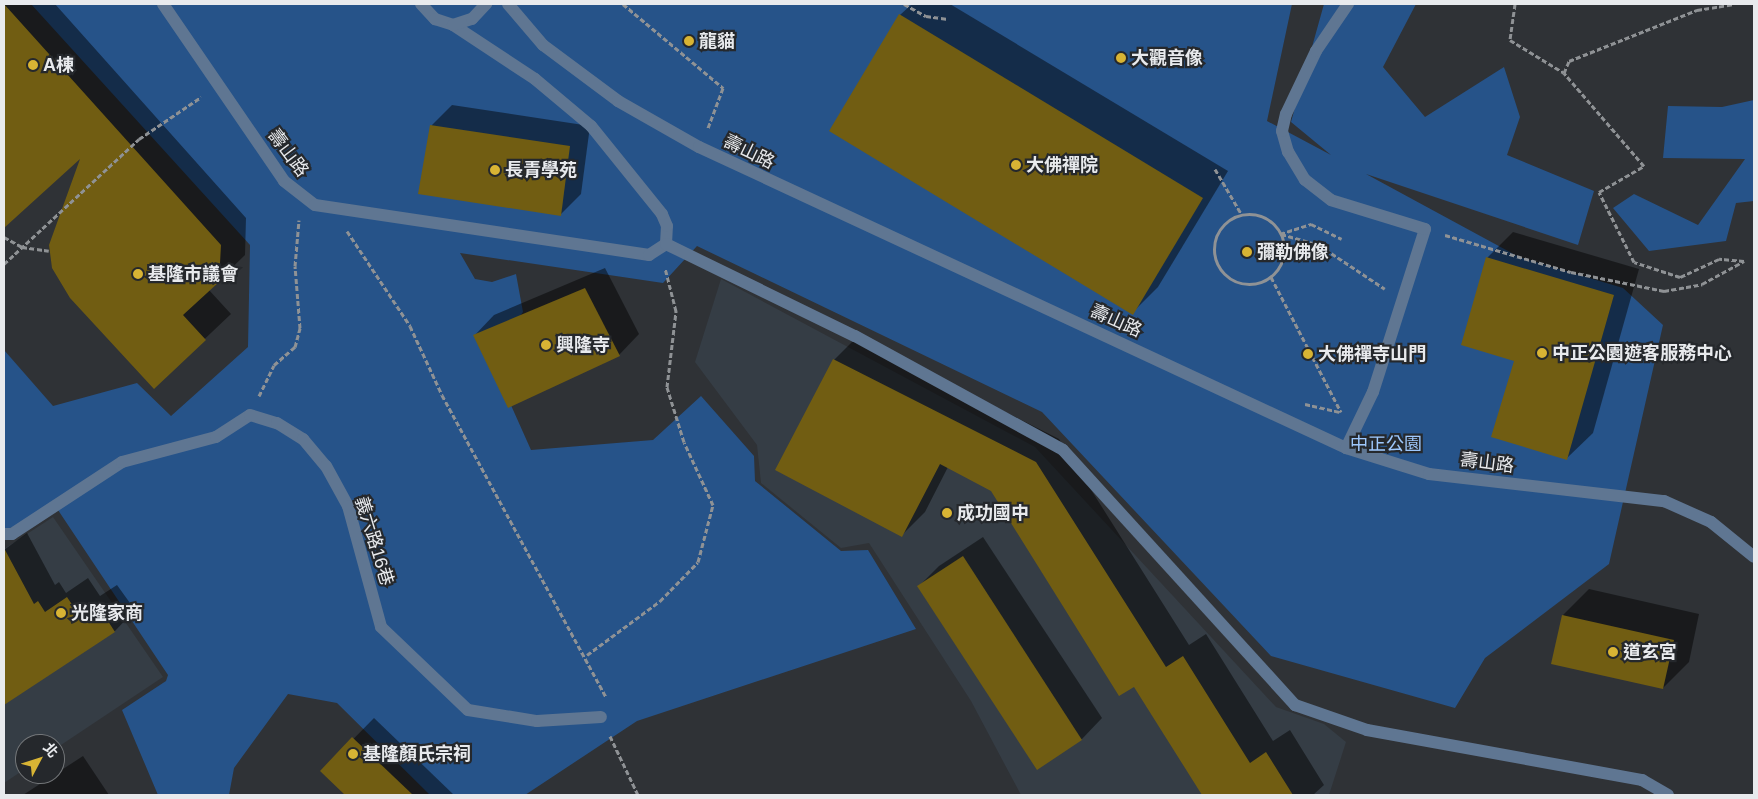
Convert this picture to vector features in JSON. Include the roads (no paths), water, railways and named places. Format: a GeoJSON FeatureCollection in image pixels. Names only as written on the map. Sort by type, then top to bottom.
{"type":"FeatureCollection","features":[{"type":"Feature","properties":{"kind":"street","name":"壽山路"},"geometry":{"type":"LineString","coordinates":[[163,4],[284,181],[315,205],[332,210],[648,255],[664,247]]}},
{"type":"Feature","properties":{"kind":"street"},"geometry":{"type":"LineString","coordinates":[[420,4],[435,19],[454,25],[535,79],[591,126],[662,214],[668,226],[664,247],[855,336],[1063,450],[1295,706],[1367,730],[1642,780],[1668,795]]}},
{"type":"Feature","properties":{"kind":"street"},"geometry":{"type":"LineString","coordinates":[[454,25],[472,19],[486,4]]}},
{"type":"Feature","properties":{"kind":"street","name":"壽山路"},"geometry":{"type":"LineString","coordinates":[[508,4],[543,45],[618,101],[699,147],[1346,448],[1430,474],[1664,500],[1711,522],[1754,557]]}},
{"type":"Feature","properties":{"kind":"street"},"geometry":{"type":"LineString","coordinates":[[1346,448],[1361,422],[1403,301],[1425,230],[1331,200],[1305,180],[1288,152],[1282,131],[1286,114],[1316,51],[1348,4]]}},
{"type":"Feature","properties":{"kind":"street","name":"義六路16巷"},"geometry":{"type":"LineString","coordinates":[[4,534],[12,534],[122,462],[216,437],[250,414],[277,423],[303,438],[326,466],[348,506],[381,627],[468,710],[537,721],[601,717]]}},
{"type":"Feature","properties":{"kind":"place","name":"龍貓"},"geometry":{"type":"Point","coordinates":[689,41]}},
{"type":"Feature","properties":{"kind":"place","name":"大觀音像"},"geometry":{"type":"Point","coordinates":[1121,58]}},
{"type":"Feature","properties":{"kind":"place","name":"A棟"},"geometry":{"type":"Point","coordinates":[33,65]}},
{"type":"Feature","properties":{"kind":"place","name":"大佛禪院"},"geometry":{"type":"Point","coordinates":[1016,165]}},
{"type":"Feature","properties":{"kind":"place","name":"長青學苑"},"geometry":{"type":"Point","coordinates":[495,170]}},
{"type":"Feature","properties":{"kind":"place","name":"彌勒佛像"},"geometry":{"type":"Point","coordinates":[1247,252]}},
{"type":"Feature","properties":{"kind":"place","name":"基隆市議會"},"geometry":{"type":"Point","coordinates":[138,274]}},
{"type":"Feature","properties":{"kind":"place","name":"興隆寺"},"geometry":{"type":"Point","coordinates":[546,345]}},
{"type":"Feature","properties":{"kind":"place","name":"中正公園遊客服務中心"},"geometry":{"type":"Point","coordinates":[1542,353]}},
{"type":"Feature","properties":{"kind":"place","name":"大佛禪寺山門"},"geometry":{"type":"Point","coordinates":[1308,354]}},
{"type":"Feature","properties":{"kind":"place","name":"成功國中"},"geometry":{"type":"Point","coordinates":[947,513]}},
{"type":"Feature","properties":{"kind":"place","name":"光隆家商"},"geometry":{"type":"Point","coordinates":[61,613]}},
{"type":"Feature","properties":{"kind":"place","name":"道玄宮"},"geometry":{"type":"Point","coordinates":[1613,652]}},
{"type":"Feature","properties":{"kind":"place","name":"基隆顏氏宗祠"},"geometry":{"type":"Point","coordinates":[353,754]}},
{"type":"Feature","properties":{"kind":"park label","name":"中正公園"},"geometry":{"type":"Point","coordinates":[1386,444]}}]}
